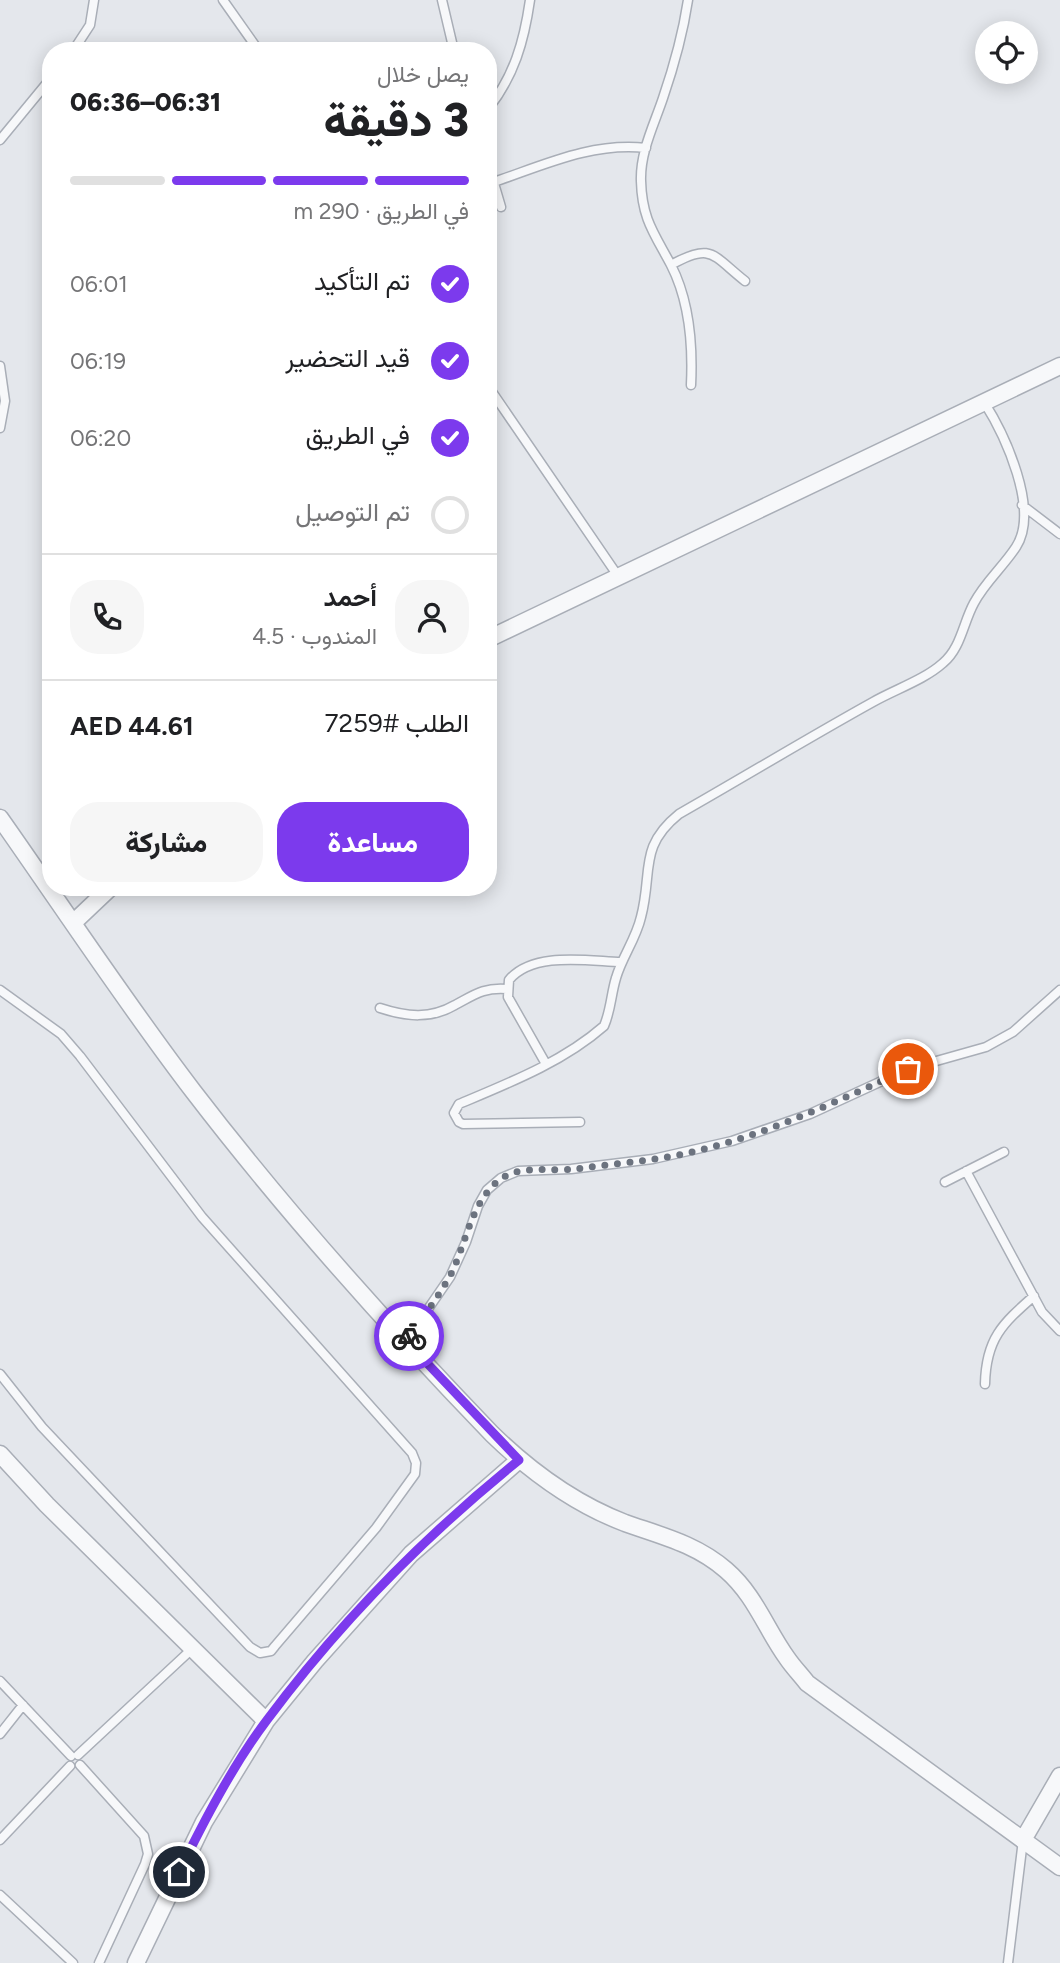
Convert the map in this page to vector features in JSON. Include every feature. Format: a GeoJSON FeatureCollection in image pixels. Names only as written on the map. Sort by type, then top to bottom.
{"type":"FeatureCollection","features":[{"type":"Feature","properties":{"kind":"street"},"geometry":{"type":"LineString","coordinates":[[497,635],[1060,366]]}},
{"type":"Feature","properties":{"kind":"street"},"geometry":{"type":"LineString","coordinates":[[1,821],[42,879]]}},
{"type":"Feature","properties":{"kind":"street"},"geometry":{"type":"LineString","coordinates":[[54,896],[193,1091],[292,1213],[406,1341],[519,1460],[552,1486],[588,1507],[688,1545],[727,1571],[751,1597],[786,1657],[807,1683],[1060,1867]]}},
{"type":"Feature","properties":{"kind":"street"},"geometry":{"type":"LineString","coordinates":[[73,923],[102,896]]}},
{"type":"Feature","properties":{"kind":"street"},"geometry":{"type":"LineString","coordinates":[[0,1454],[47,1505],[266,1721]]}},
{"type":"Feature","properties":{"kind":"street"},"geometry":{"type":"LineString","coordinates":[[136,1963],[204,1822],[266,1721],[323,1651],[411,1554],[519,1460]]}},
{"type":"Feature","properties":{"kind":"street"},"geometry":{"type":"LineString","coordinates":[[1023,1840],[1060,1776]]}},
{"type":"Feature","properties":{"kind":"lane"},"geometry":{"type":"LineString","coordinates":[[80,42],[90,25],[94,0]]}},
{"type":"Feature","properties":{"kind":"lane"},"geometry":{"type":"LineString","coordinates":[[223,0],[253,42]]}},
{"type":"Feature","properties":{"kind":"lane"},"geometry":{"type":"LineString","coordinates":[[442,0],[452,42]]}},
{"type":"Feature","properties":{"kind":"lane"},"geometry":{"type":"LineString","coordinates":[[497,98],[517,61],[530,0]]}},
{"type":"Feature","properties":{"kind":"lane"},"geometry":{"type":"LineString","coordinates":[[688,0],[677,51],[646,148],[641,178],[644,209],[654,239],[671,265],[682,293],[689,323],[691,385]]}},
{"type":"Feature","properties":{"kind":"lane"},"geometry":{"type":"LineString","coordinates":[[0,140],[42,89]]}},
{"type":"Feature","properties":{"kind":"lane"},"geometry":{"type":"LineString","coordinates":[[497,181],[600,147],[623,145],[646,148]]}},
{"type":"Feature","properties":{"kind":"lane"},"geometry":{"type":"LineString","coordinates":[[497,193],[501,207]]}},
{"type":"Feature","properties":{"kind":"lane"},"geometry":{"type":"LineString","coordinates":[[671,265],[696,252],[704,252],[745,281]]}},
{"type":"Feature","properties":{"kind":"lane"},"geometry":{"type":"LineString","coordinates":[[0,366],[5,401],[0,428]]}},
{"type":"Feature","properties":{"kind":"lane"},"geometry":{"type":"LineString","coordinates":[[497,399],[618,576]]}},
{"type":"Feature","properties":{"kind":"lane"},"geometry":{"type":"LineString","coordinates":[[580,1122],[463,1124],[455,1118],[455,1107],[503,1087],[546,1064],[604,1026],[621,962],[641,919],[652,845],[663,827],[679,814],[942,665],[953,654],[975,600],[1016,546],[1023,525],[1023,505],[1011,454],[984,402]]}},
{"type":"Feature","properties":{"kind":"lane"},"geometry":{"type":"LineString","coordinates":[[1023,505],[1060,534]]}},
{"type":"Feature","properties":{"kind":"lane"},"geometry":{"type":"LineString","coordinates":[[546,1064],[512,1005],[507,989],[514,974],[536,964],[565,961],[621,962]]}},
{"type":"Feature","properties":{"kind":"lane"},"geometry":{"type":"LineString","coordinates":[[380,1008],[399,1015],[419,1016],[438,1013],[483,989],[507,989]]}},
{"type":"Feature","properties":{"kind":"lane"},"geometry":{"type":"LineString","coordinates":[[0,990],[67,1041],[202,1217],[412,1453],[416,1463],[415,1474],[376,1528],[284,1637],[271,1651],[260,1653],[250,1647],[42,1427],[0,1374]]}},
{"type":"Feature","properties":{"kind":"lane"},"geometry":{"type":"LineString","coordinates":[[406,1341],[450,1277],[482,1198],[501,1178],[518,1171],[571,1169],[653,1159],[733,1141],[810,1114],[908,1069],[986,1047],[1013,1032],[1060,990]]}},
{"type":"Feature","properties":{"kind":"lane"},"geometry":{"type":"LineString","coordinates":[[945,1182],[1003,1152]]}},
{"type":"Feature","properties":{"kind":"lane"},"geometry":{"type":"LineString","coordinates":[[967,1171],[1042,1312],[1060,1331]]}},
{"type":"Feature","properties":{"kind":"lane"},"geometry":{"type":"LineString","coordinates":[[985,1384],[985,1360],[994,1337],[1009,1318],[1034,1296]]}},
{"type":"Feature","properties":{"kind":"lane"},"geometry":{"type":"LineString","coordinates":[[70,1766],[69,1759],[192,1649]]}},
{"type":"Feature","properties":{"kind":"lane"},"geometry":{"type":"LineString","coordinates":[[0,1681],[74,1755],[144,1836],[148,1845],[145,1864],[99,1963]]}},
{"type":"Feature","properties":{"kind":"lane"},"geometry":{"type":"LineString","coordinates":[[0,1734],[23,1705]]}},
{"type":"Feature","properties":{"kind":"lane"},"geometry":{"type":"LineString","coordinates":[[70,1766],[80,1765]]}},
{"type":"Feature","properties":{"kind":"lane"},"geometry":{"type":"LineString","coordinates":[[0,1840],[70,1766]]}},
{"type":"Feature","properties":{"kind":"lane"},"geometry":{"type":"LineString","coordinates":[[1008,1963],[1023,1840]]}},
{"type":"Feature","properties":{"kind":"lane"},"geometry":{"type":"LineString","coordinates":[[0,1895],[73,1963]]}},
{"type":"Feature","properties":{"kind":"way so far"},"geometry":{"type":"LineString","coordinates":[[409,1336],[450,1277],[487,1190],[501,1178],[518,1171],[571,1169],[653,1159],[733,1141],[810,1114],[908,1069]]}},
{"type":"Feature","properties":{"kind":"route"},"geometry":{"type":"LineString","coordinates":[[179,1872],[204,1822],[266,1721],[315,1661],[411,1554],[464,1505],[519,1460],[406,1341],[409,1336]]}}]}
